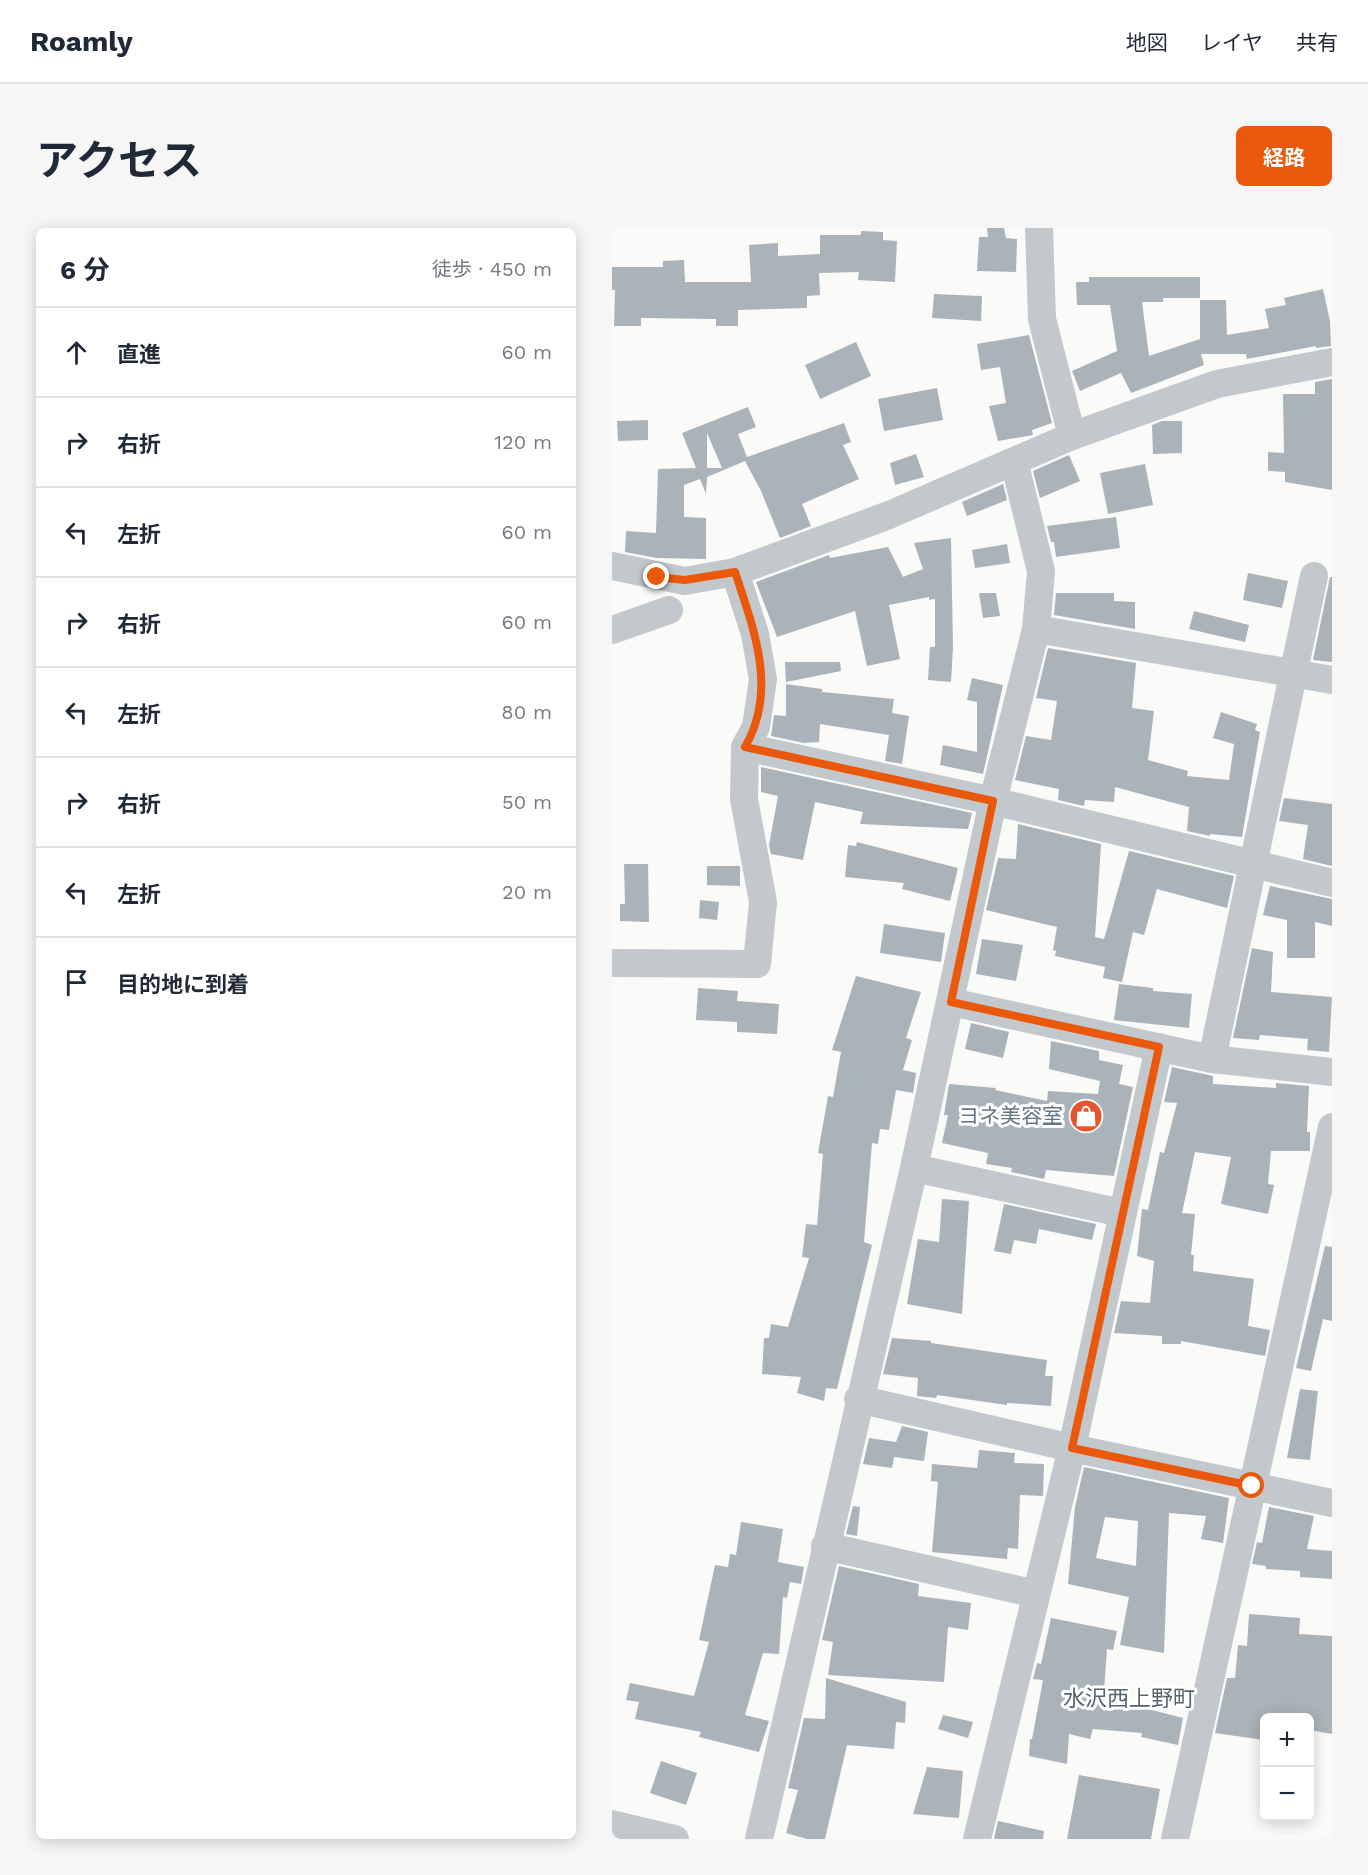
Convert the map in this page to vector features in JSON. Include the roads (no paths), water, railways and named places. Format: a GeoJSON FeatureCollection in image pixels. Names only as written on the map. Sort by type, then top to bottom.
{"type":"FeatureCollection","features":[{"type":"Feature","properties":{"kind":"street"},"geometry":{"type":"LineString","coordinates":[[1039,228],[1042,319],[1072,436]]}},
{"type":"Feature","properties":{"kind":"street"},"geometry":{"type":"LineString","coordinates":[[612,566],[685,580],[735,572],[888,515],[1072,436],[1217,384],[1332,362]]}},
{"type":"Feature","properties":{"kind":"street"},"geometry":{"type":"LineString","coordinates":[[759,1839],[858,1399],[914,1168],[993,801],[1036,630],[1041,570],[1014,461]]}},
{"type":"Feature","properties":{"kind":"street"},"geometry":{"type":"LineString","coordinates":[[614,963],[757,964],[763,902],[744,799],[745,747],[756,727],[763,679],[755,634],[735,572]]}},
{"type":"Feature","properties":{"kind":"street"},"geometry":{"type":"LineString","coordinates":[[1212,1059],[1314,576]]}},
{"type":"Feature","properties":{"kind":"street"},"geometry":{"type":"LineString","coordinates":[[612,630],[669,610]]}},
{"type":"Feature","properties":{"kind":"street"},"geometry":{"type":"LineString","coordinates":[[1036,630],[1332,680]]}},
{"type":"Feature","properties":{"kind":"street"},"geometry":{"type":"LineString","coordinates":[[745,747],[993,801],[1332,883]]}},
{"type":"Feature","properties":{"kind":"street"},"geometry":{"type":"LineString","coordinates":[[951,1002],[1212,1059],[1332,1072]]}},
{"type":"Feature","properties":{"kind":"street"},"geometry":{"type":"LineString","coordinates":[[977,1839],[1072,1448],[1159,1047]]}},
{"type":"Feature","properties":{"kind":"street"},"geometry":{"type":"LineString","coordinates":[[1175,1839],[1332,1127]]}},
{"type":"Feature","properties":{"kind":"street"},"geometry":{"type":"LineString","coordinates":[[914,1168],[1122,1214]]}},
{"type":"Feature","properties":{"kind":"street"},"geometry":{"type":"LineString","coordinates":[[858,1399],[1072,1448],[1332,1503]]}},
{"type":"Feature","properties":{"kind":"street"},"geometry":{"type":"LineString","coordinates":[[825,1546],[1036,1594]]}},
{"type":"Feature","properties":{"kind":"street"},"geometry":{"type":"LineString","coordinates":[[612,1824],[675,1839]]}},
{"type":"Feature","properties":{"kind":"place","name":"ヨネ美容室"},"geometry":{"type":"Point","coordinates":[1086,1116]}},
{"type":"Feature","properties":{"kind":"district","name":"水沢西上野町"},"geometry":{"type":"Point","coordinates":[1129,1698]}}]}
